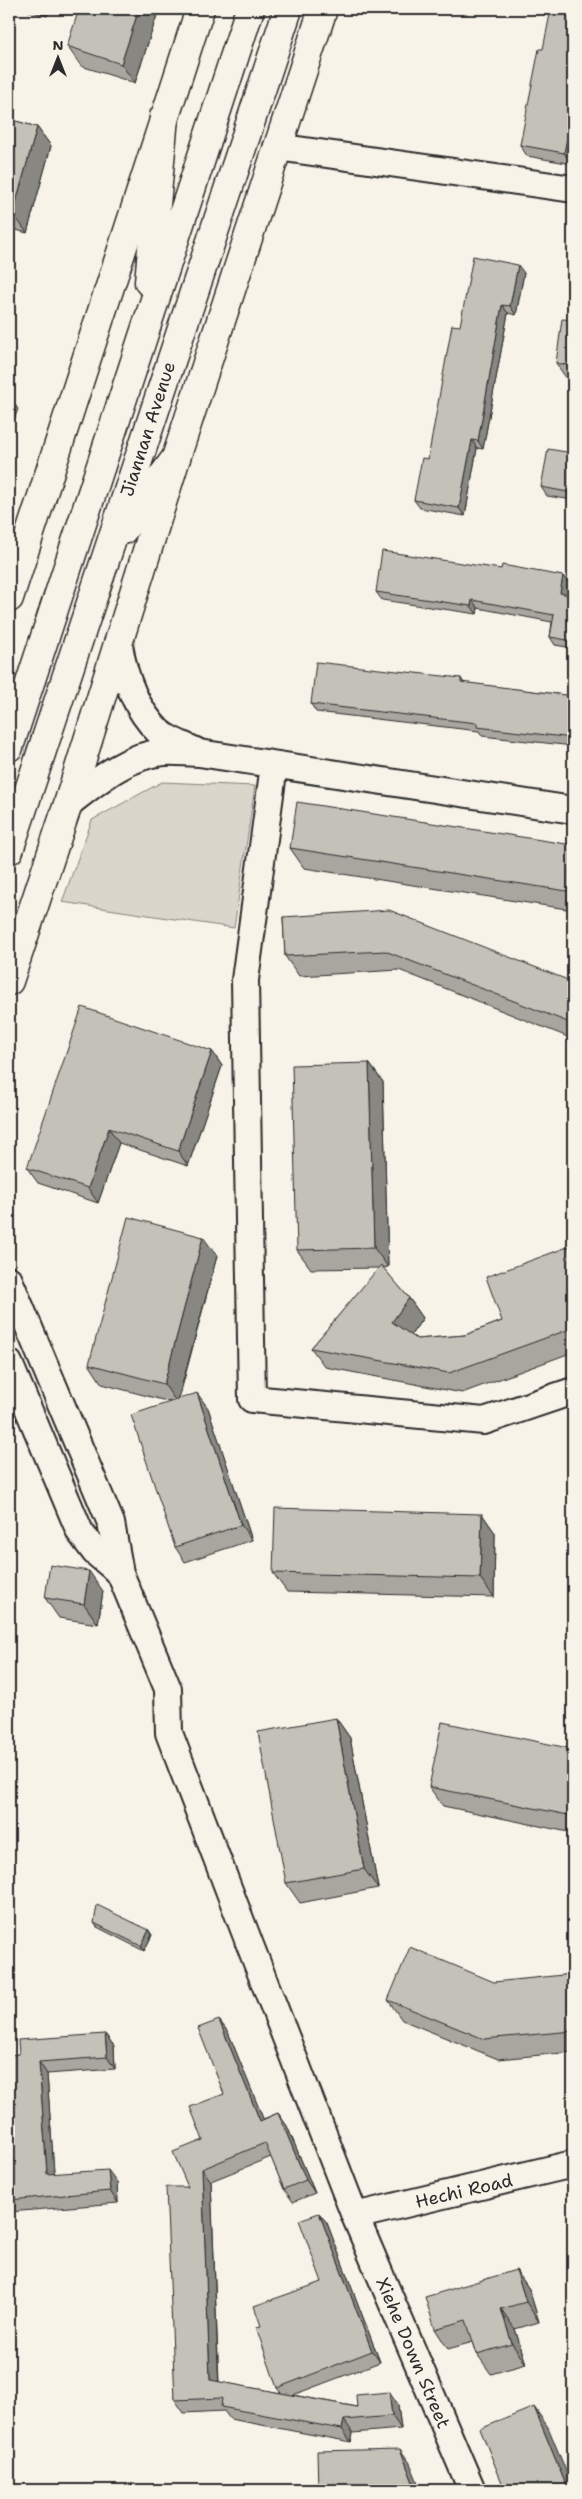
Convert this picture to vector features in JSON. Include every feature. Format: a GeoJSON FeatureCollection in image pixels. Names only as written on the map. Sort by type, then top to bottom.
{"type":"FeatureCollection","features":[{"type":"Feature","properties":{"kind":"main road"},"geometry":{"type":"LineString","coordinates":[[9,598],[200,9]]}},
{"type":"Feature","properties":{"kind":"main road","name":"Jiannan Avenue"},"geometry":{"type":"LineString","coordinates":[[9,747],[250,9]]}},
{"type":"Feature","properties":{"kind":"main road","name":"Jiannan Avenue"},"geometry":{"type":"LineString","coordinates":[[9,850],[288,9]]}},
{"type":"Feature","properties":{"kind":"main road"},"geometry":{"type":"LineString","coordinates":[[9,981],[119,645],[176,458],[323,9]]}},
{"type":"Feature","properties":{"kind":"main road"},"geometry":{"type":"LineString","coordinates":[[145,331],[164,117]]}},
{"type":"Feature","properties":{"kind":"main road"},"geometry":{"type":"LineString","coordinates":[[108,551],[176,458]]}},
{"type":"Feature","properties":{"kind":"street"},"geometry":{"type":"LineString","coordinates":[[277,147],[573,190]]}},
{"type":"Feature","properties":{"kind":"street"},"geometry":{"type":"LineString","coordinates":[[119,645],[124,673],[137,703],[159,732],[199,753]]}},
{"type":"Feature","properties":{"kind":"street"},"geometry":{"type":"LineString","coordinates":[[68,804],[107,774],[131,762],[162,752],[199,753],[573,810]]}},
{"type":"Feature","properties":{"kind":"street"},"geometry":{"type":"LineString","coordinates":[[274,765],[245,980],[252,1398],[484,1421],[573,1391]]}},
{"type":"Feature","properties":{"kind":"street","name":"Xiehe Down Street"},"geometry":{"type":"LineString","coordinates":[[9,1280],[111,1523],[120,1573],[168,1690],[169,1733],[355,2216],[472,2490]]}},
{"type":"Feature","properties":{"kind":"street"},"geometry":{"type":"LineString","coordinates":[[9,1363],[80,1532],[95,1552],[120,1573]]}},
{"type":"Feature","properties":{"kind":"street","name":"Hechi Road"},"geometry":{"type":"LineString","coordinates":[[355,2216],[573,2164]]}},
{"type":"Feature","properties":{"kind":"shaded area"},"geometry":{"type":"Polygon","coordinates":[[[162,782],[255,786],[234,928],[62,902],[92,820],[162,782]]]}},
{"type":"Feature","properties":{"kind":"building"},"geometry":{"type":"Polygon","coordinates":[[[79,9],[139,9],[121,64],[67,46],[79,9]]]}},
{"type":"Feature","properties":{"kind":"building"},"geometry":{"type":"Polygon","coordinates":[[[551,9],[573,9],[573,109],[564,153],[520,145],[539,49],[543,49],[551,9]]]}},
{"type":"Feature","properties":{"kind":"building"},"geometry":{"type":"Polygon","coordinates":[[[9,119],[37,127],[13,213],[9,212],[9,119]]]}},
{"type":"Feature","properties":{"kind":"building"},"geometry":{"type":"Polygon","coordinates":[[[473,256],[518,265],[510,306],[502,305],[478,441],[472,440],[459,508],[414,500],[422,458],[428,459],[452,325],[460,326],[473,256]]]}},
{"type":"Feature","properties":{"kind":"building"},"geometry":{"type":"Polygon","coordinates":[[[562,319],[573,320],[573,366],[556,363],[562,319]]]}},
{"type":"Feature","properties":{"kind":"building"},"geometry":{"type":"Polygon","coordinates":[[[548,449],[573,453],[573,493],[541,487],[548,449]]]}},
{"type":"Feature","properties":{"kind":"building"},"geometry":{"type":"Polygon","coordinates":[[[382,551],[501,569],[502,565],[563,576],[560,593],[573,596],[573,641],[550,637],[554,615],[472,600],[471,606],[376,592],[382,551]]]}},
{"type":"Feature","properties":{"kind":"building"},"geometry":{"type":"Polygon","coordinates":[[[316,662],[461,678],[461,682],[573,696],[573,738],[477,727],[477,723],[311,704],[316,662]]]}},
{"type":"Feature","properties":{"kind":"building"},"geometry":{"type":"Polygon","coordinates":[[[297,802],[573,845],[573,892],[290,848],[297,802]]]}},
{"type":"Feature","properties":{"kind":"building"},"geometry":{"type":"Polygon","coordinates":[[[389,910],[573,982],[573,1024],[385,951],[285,956],[283,917],[389,910]]]}},
{"type":"Feature","properties":{"kind":"building"},"geometry":{"type":"Polygon","coordinates":[[[82,1007],[212,1051],[178,1151],[109,1128],[88,1188],[27,1168],[82,1007]]]}},
{"type":"Feature","properties":{"kind":"building"},"geometry":{"type":"Polygon","coordinates":[[[369,1063],[374,1248],[297,1250],[292,1065],[369,1063]]]}},
{"type":"Feature","properties":{"kind":"building"},"geometry":{"type":"Polygon","coordinates":[[[128,1217],[203,1237],[164,1384],[89,1364],[128,1217]]]}},
{"type":"Feature","properties":{"kind":"building"},"geometry":{"type":"Polygon","coordinates":[[[573,1245],[573,1328],[449,1373],[311,1348],[381,1265],[409,1298],[392,1322],[417,1339],[465,1335],[502,1321],[486,1277],[573,1245]]]}},
{"type":"Feature","properties":{"kind":"building"},"geometry":{"type":"Polygon","coordinates":[[[197,1393],[241,1525],[175,1547],[131,1415],[197,1393]]]}},
{"type":"Feature","properties":{"kind":"building"},"geometry":{"type":"Polygon","coordinates":[[[275,1508],[482,1514],[480,1578],[273,1573],[275,1508]]]}},
{"type":"Feature","properties":{"kind":"building"},"geometry":{"type":"Polygon","coordinates":[[[50,1565],[89,1571],[84,1604],[45,1598],[50,1565]]]}},
{"type":"Feature","properties":{"kind":"building"},"geometry":{"type":"Polygon","coordinates":[[[336,1718],[364,1869],[286,1883],[258,1732],[336,1718]]]}},
{"type":"Feature","properties":{"kind":"building"},"geometry":{"type":"Polygon","coordinates":[[[442,1722],[573,1749],[573,1816],[429,1787],[442,1722]]]}},
{"type":"Feature","properties":{"kind":"building"},"geometry":{"type":"Polygon","coordinates":[[[97,1905],[149,1930],[141,1946],[94,1923],[97,1905]]]}},
{"type":"Feature","properties":{"kind":"building"},"geometry":{"type":"Polygon","coordinates":[[[410,1947],[494,1982],[573,1974],[573,2031],[484,2039],[388,2000],[410,1947]]]}},
{"type":"Feature","properties":{"kind":"building"},"geometry":{"type":"Polygon","coordinates":[[[219,2020],[260,2121],[278,2113],[306,2180],[284,2189],[265,2143],[202,2169],[210,2380],[357,2407],[356,2395],[389,2392],[392,2416],[344,2420],[342,2429],[221,2407],[222,2398],[175,2400],[166,2187],[188,2187],[173,2152],[203,2140],[190,2107],[224,2094],[198,2028],[219,2020]]]}},
{"type":"Feature","properties":{"kind":"building"},"geometry":{"type":"Polygon","coordinates":[[[105,2034],[107,2057],[39,2062],[47,2174],[108,2170],[110,2191],[9,2200],[9,2055],[19,2054],[18,2040],[105,2034]]]}},
{"type":"Feature","properties":{"kind":"building"},"geometry":{"type":"Polygon","coordinates":[[[319,2213],[372,2351],[277,2388],[256,2327],[261,2326],[254,2306],[322,2282],[299,2220],[319,2213]]]}},
{"type":"Feature","properties":{"kind":"building"},"geometry":{"type":"Polygon","coordinates":[[[516,2270],[526,2302],[501,2309],[512,2344],[477,2354],[466,2320],[435,2329],[425,2297],[516,2270]]]}},
{"type":"Feature","properties":{"kind":"building"},"geometry":{"type":"Polygon","coordinates":[[[534,2407],[568,2490],[505,2490],[480,2429],[534,2407]]]}},
{"type":"Feature","properties":{"kind":"building"},"geometry":{"type":"Polygon","coordinates":[[[400,2449],[416,2490],[318,2490],[317,2451],[400,2449]]]}}]}
